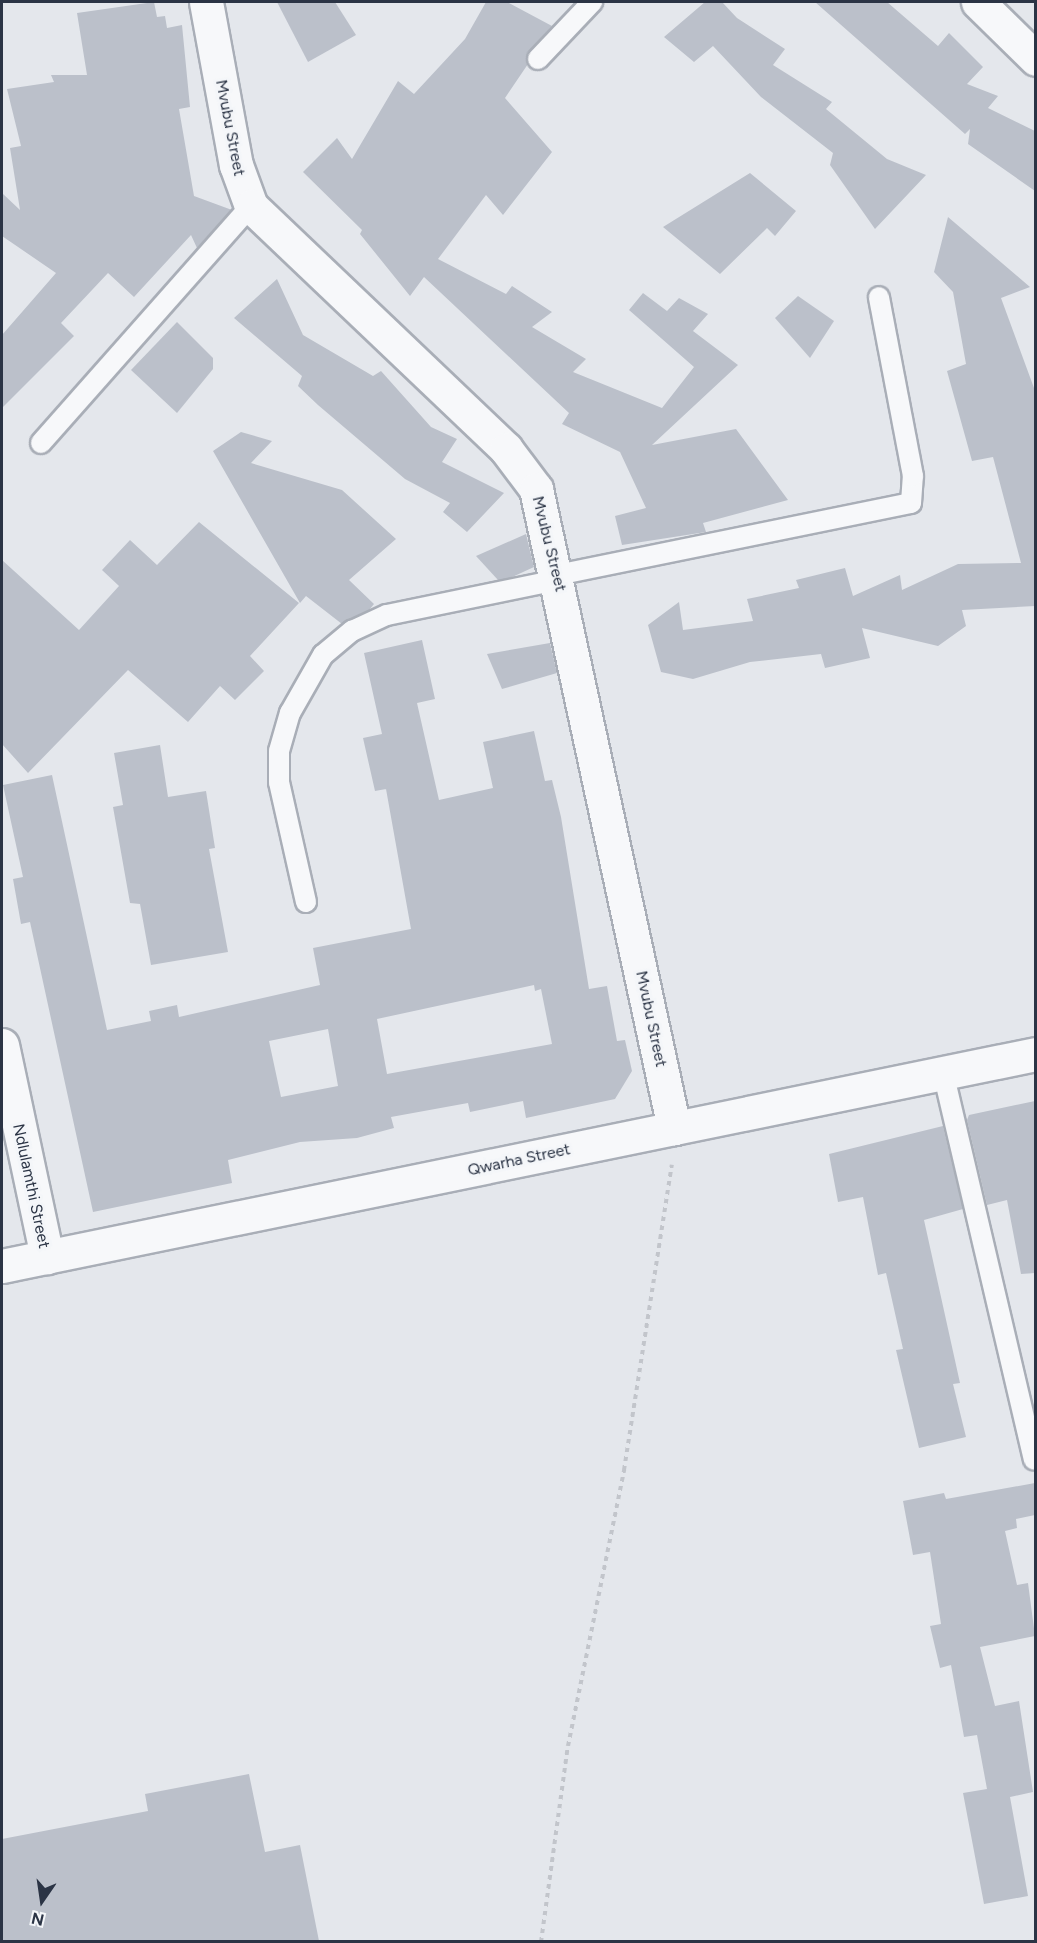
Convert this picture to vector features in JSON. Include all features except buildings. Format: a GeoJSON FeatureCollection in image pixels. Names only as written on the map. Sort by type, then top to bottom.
{"type":"FeatureCollection","features":[{"type":"Feature","properties":{"kind":"street","name":"Mvubu Street"},"geometry":{"type":"LineString","coordinates":[[206,2],[236,165],[251,206],[523,468],[536,489],[558,578],[674,1128]]}},
{"type":"Feature","properties":{"kind":"street"},"geometry":{"type":"LineString","coordinates":[[978,2],[1035,59]]}},
{"type":"Feature","properties":{"kind":"street","name":"Ndlulamthi Street"},"geometry":{"type":"LineString","coordinates":[[2,1045],[46,1257]]}},
{"type":"Feature","properties":{"kind":"street","name":"Qwarha Street"},"geometry":{"type":"LineString","coordinates":[[2,1266],[1035,1054]]}},
{"type":"Feature","properties":{"kind":"lane"},"geometry":{"type":"LineString","coordinates":[[538,59],[592,2]]}},
{"type":"Feature","properties":{"kind":"lane"},"geometry":{"type":"LineString","coordinates":[[41,443],[251,206]]}},
{"type":"Feature","properties":{"kind":"lane"},"geometry":{"type":"LineString","coordinates":[[306,902],[279,782],[279,751],[290,713],[323,655],[352,631],[387,615],[911,503],[913,476],[879,297]]}},
{"type":"Feature","properties":{"kind":"lane"},"geometry":{"type":"LineString","coordinates":[[943,1072],[1034,1459]]}},
{"type":"Feature","properties":{"kind":"path"},"geometry":{"type":"LineString","coordinates":[[542,1941],[568,1746],[624,1470],[670,1200],[674,1128]]}}]}
